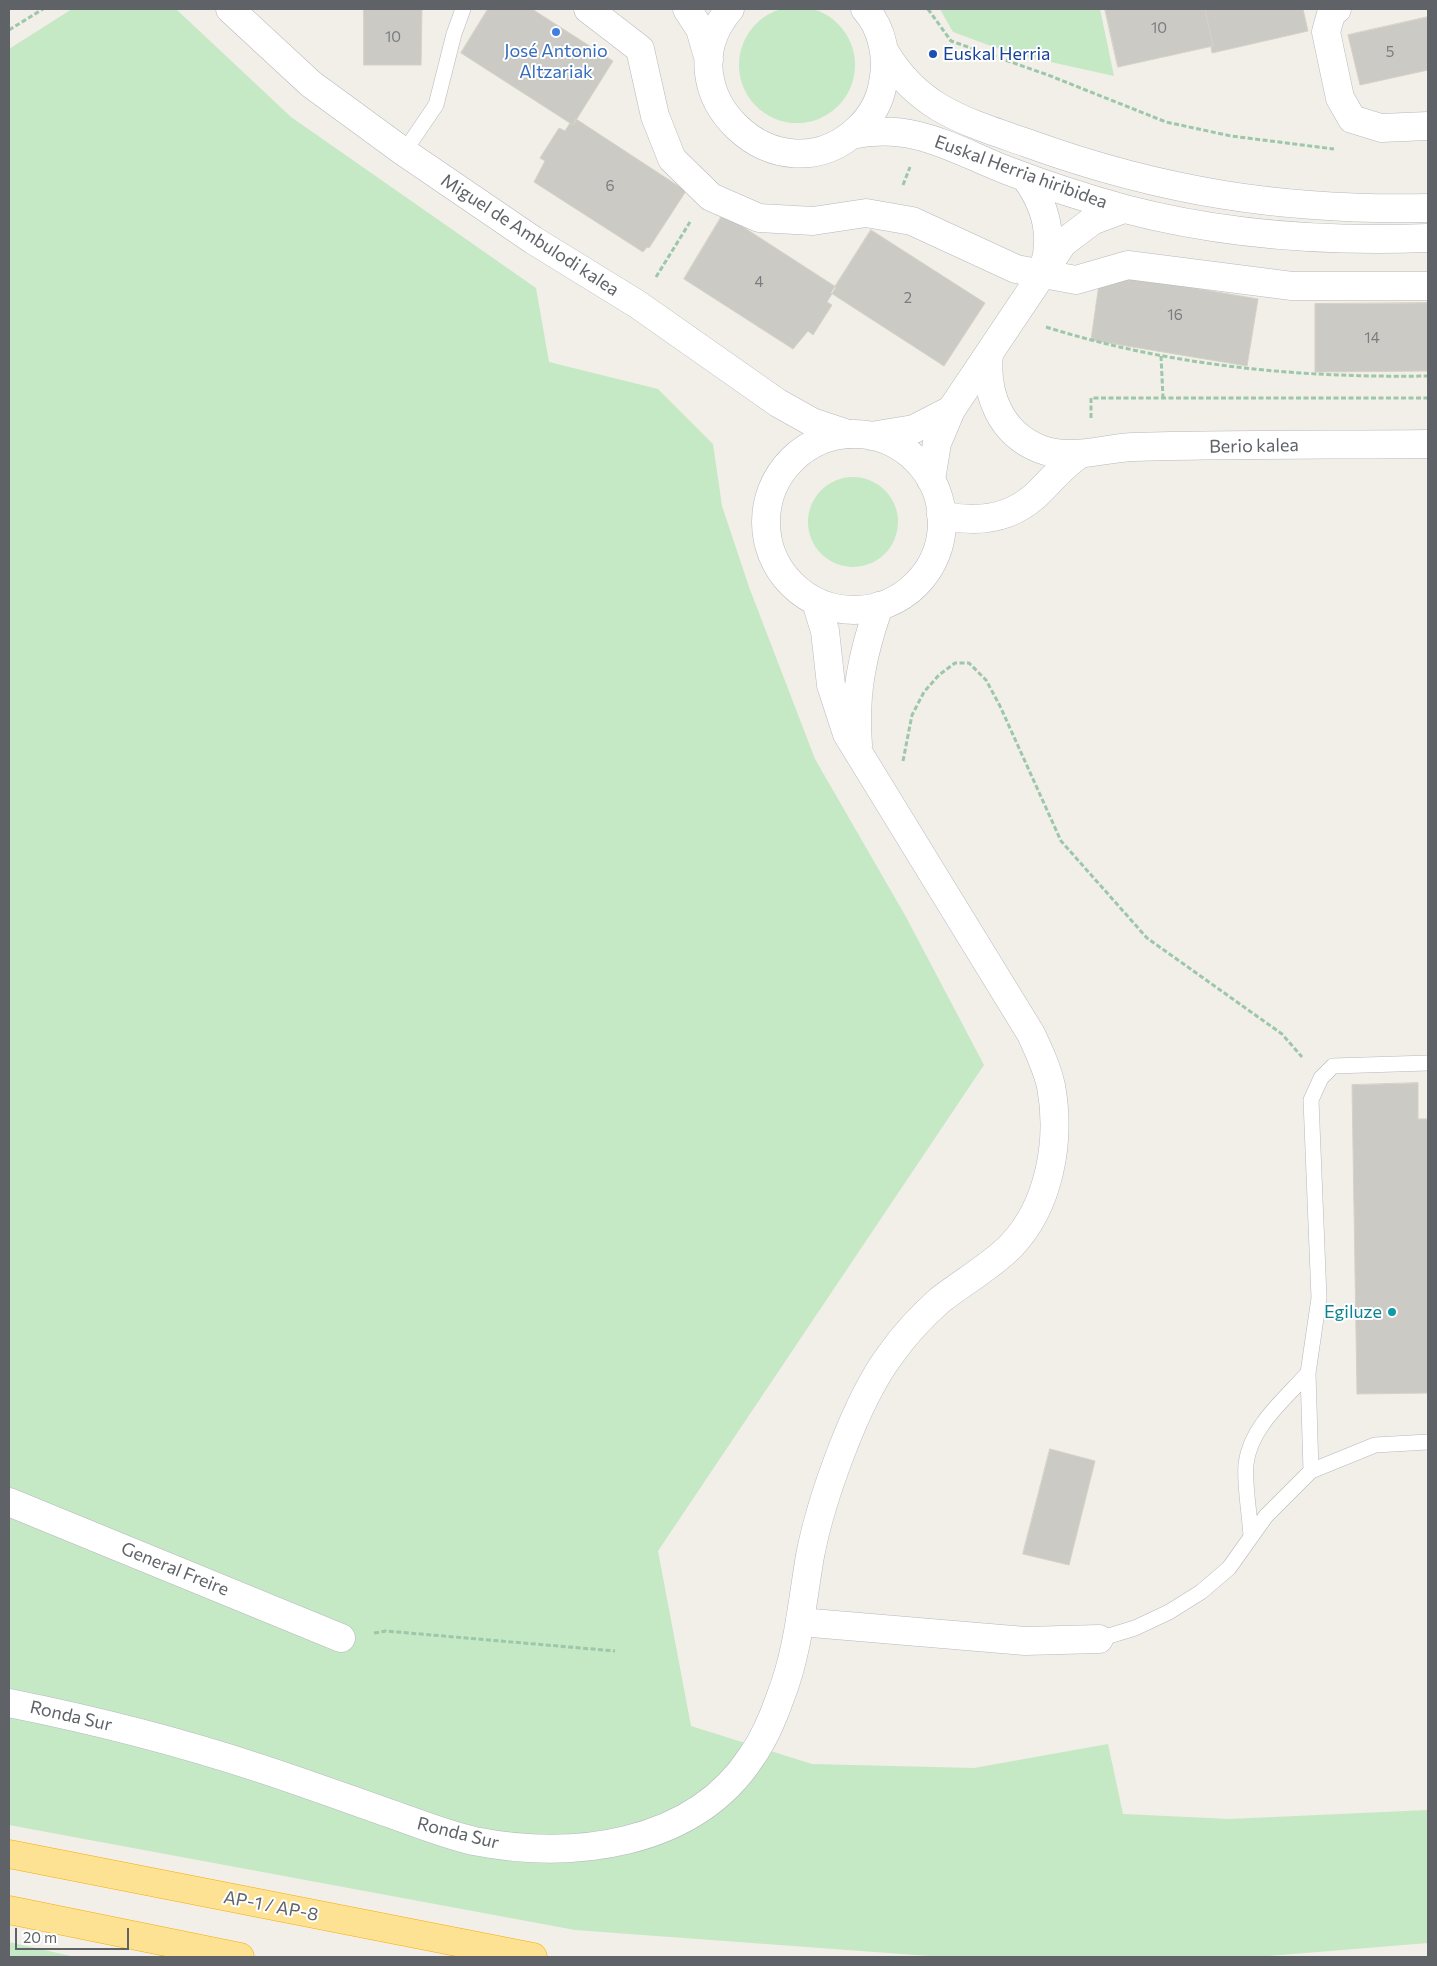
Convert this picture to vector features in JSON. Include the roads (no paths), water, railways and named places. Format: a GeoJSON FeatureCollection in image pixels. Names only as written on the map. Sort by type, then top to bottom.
{"type":"FeatureCollection","features":[{"type":"Feature","properties":{"kind":"highway","name":"AP-1 / AP-8"},"geometry":{"type":"LineString","coordinates":[[9,1854],[532,1957]]}},
{"type":"Feature","properties":{"kind":"highway"},"geometry":{"type":"LineString","coordinates":[[9,1910],[240,1957]]}},
{"type":"Feature","properties":{"kind":"street","name":"Miguel de Ambulodi kalea"},"geometry":{"type":"LineString","coordinates":[[230,9],[311,84],[404,152],[533,240],[638,304],[778,403],[812,422],[859,435]]}},
{"type":"Feature","properties":{"kind":"street"},"geometry":{"type":"LineString","coordinates":[[588,9],[640,50],[655,116],[672,159],[711,198],[759,218],[813,221],[866,213],[912,221],[1016,269],[1076,280],[1128,266],[1292,286],[1428,286]]}},
{"type":"Feature","properties":{"kind":"street"},"geometry":{"type":"LineString","coordinates":[[687,9],[700,29],[709,60],[711,82],[718,104],[730,122],[746,137],[766,148],[788,153],[810,153],[832,146],[851,135],[865,122],[876,107],[886,71],[885,52],[879,32],[868,10]]}},
{"type":"Feature","properties":{"kind":"street"},"geometry":{"type":"LineString","coordinates":[[709,60],[713,38],[723,17],[730,9]]}},
{"type":"Feature","properties":{"kind":"street"},"geometry":{"type":"LineString","coordinates":[[1337,9],[1331,14],[1326,32],[1340,98],[1352,119],[1381,128],[1428,126]]}},
{"type":"Feature","properties":{"kind":"street","name":"Euskal Herria hiribidea"},"geometry":{"type":"LineString","coordinates":[[885,52],[906,83],[937,108],[1016,140],[1121,174],[1189,190],[1249,200],[1353,208],[1428,208]]}},
{"type":"Feature","properties":{"kind":"street","name":"Euskal Herria hiribidea"},"geometry":{"type":"LineString","coordinates":[[851,135],[888,130],[916,134],[1026,177],[1124,209],[1184,223],[1300,238],[1371,240],[1428,238]]}},
{"type":"Feature","properties":{"kind":"street"},"geometry":{"type":"LineString","coordinates":[[1026,177],[1036,191],[1048,224],[1047,258],[1042,274]]}},
{"type":"Feature","properties":{"kind":"street"},"geometry":{"type":"LineString","coordinates":[[931,480],[937,443],[951,410],[1063,243],[1077,230],[1092,221],[1124,209]]}},
{"type":"Feature","properties":{"kind":"street","name":"Berio kalea"},"geometry":{"type":"LineString","coordinates":[[989,354],[987,374],[990,393],[997,412],[1009,427],[1024,440],[1041,449],[1060,454],[1080,454],[1132,447],[1428,444]]}},
{"type":"Feature","properties":{"kind":"street"},"geometry":{"type":"LineString","coordinates":[[859,435],[889,442],[906,451],[920,464],[931,480],[938,497],[941,516],[940,536],[935,554],[926,572],[913,587],[897,598],[879,606],[858,610],[836,608],[816,602],[796,589],[781,572],[770,551],[765,529],[767,505],[774,483],[787,464],[805,449],[826,439],[859,435],[914,429],[934,421],[951,410]]}},
{"type":"Feature","properties":{"kind":"street","name":"Berio kalea"},"geometry":{"type":"LineString","coordinates":[[941,516],[961,520],[981,520],[1000,516],[1035,496],[1062,466],[1080,454]]}},
{"type":"Feature","properties":{"kind":"street","name":"Ronda Sur"},"geometry":{"type":"LineString","coordinates":[[9,1703],[76,1716],[168,1740],[472,1840],[538,1849],[572,1848],[639,1838],[671,1824],[701,1807],[729,1784],[751,1758],[772,1719],[782,1695],[792,1662],[811,1551],[842,1450],[869,1389],[888,1357],[910,1329],[937,1303],[990,1264],[1013,1243],[1029,1220],[1042,1195],[1050,1168],[1054,1140],[1054,1112],[1051,1085],[1043,1058],[1031,1034],[859,757],[837,710],[830,686],[825,631],[816,602]]}},
{"type":"Feature","properties":{"kind":"street"},"geometry":{"type":"LineString","coordinates":[[859,757],[856,717],[859,678],[866,641],[879,606]]}},
{"type":"Feature","properties":{"kind":"street","name":"General Freire"},"geometry":{"type":"LineString","coordinates":[[9,1502],[342,1638]]}},
{"type":"Feature","properties":{"kind":"street"},"geometry":{"type":"LineString","coordinates":[[800,1622],[1026,1641],[1098,1639]]}},
{"type":"Feature","properties":{"kind":"lane"},"geometry":{"type":"LineString","coordinates":[[404,152],[436,105],[454,34],[463,9]]}},
{"type":"Feature","properties":{"kind":"lane"},"geometry":{"type":"LineString","coordinates":[[1311,1471],[1308,1373],[1319,1298],[1311,1100],[1320,1078],[1333,1066],[1428,1063]]}},
{"type":"Feature","properties":{"kind":"lane"},"geometry":{"type":"LineString","coordinates":[[1251,1537],[1246,1464],[1252,1440],[1270,1415],[1308,1373]]}},
{"type":"Feature","properties":{"kind":"lane"},"geometry":{"type":"LineString","coordinates":[[1098,1639],[1135,1628],[1169,1612],[1201,1592],[1229,1568],[1266,1516],[1311,1471],[1375,1446],[1428,1442]]}},
{"type":"Feature","properties":{"kind":"place","name":"José Antonio Altzariak"},"geometry":{"type":"Point","coordinates":[556,32]}},
{"type":"Feature","properties":{"kind":"place","name":"Euskal Herria"},"geometry":{"type":"Point","coordinates":[933,54]}},
{"type":"Feature","properties":{"kind":"place","name":"Egiluze"},"geometry":{"type":"Point","coordinates":[1392,1312]}}]}
